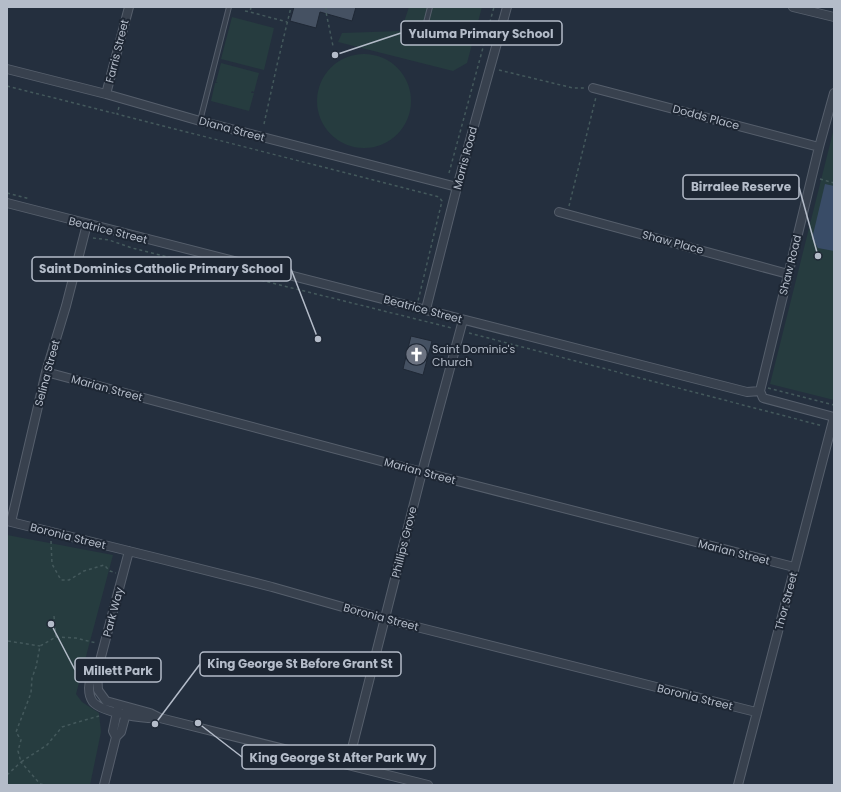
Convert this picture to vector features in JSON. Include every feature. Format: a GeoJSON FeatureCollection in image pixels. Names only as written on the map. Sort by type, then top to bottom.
{"type":"FeatureCollection","features":[{"type":"Feature","properties":{"kind":"street","name":"Farris Street"},"geometry":{"type":"LineString","coordinates":[[106,94],[129,7]]}},
{"type":"Feature","properties":{"kind":"street","name":"Morris Road"},"geometry":{"type":"LineString","coordinates":[[426,309],[457,187],[507,7]]}},
{"type":"Feature","properties":{"kind":"street"},"geometry":{"type":"LineString","coordinates":[[793,7],[834,17]]}},
{"type":"Feature","properties":{"kind":"street","name":"Diana Street"},"geometry":{"type":"LineString","coordinates":[[7,69],[106,94],[200,121],[457,187]]}},
{"type":"Feature","properties":{"kind":"street","name":"Dodds Place"},"geometry":{"type":"LineString","coordinates":[[595,89],[819,147]]}},
{"type":"Feature","properties":{"kind":"street","name":"Shaw Road"},"geometry":{"type":"LineString","coordinates":[[761,389],[819,147],[834,93]]}},
{"type":"Feature","properties":{"kind":"street","name":"Beatrice Street"},"geometry":{"type":"LineString","coordinates":[[7,203],[747,392],[761,389]]}},
{"type":"Feature","properties":{"kind":"street","name":"Shaw Place"},"geometry":{"type":"LineString","coordinates":[[563,213],[788,274]]}},
{"type":"Feature","properties":{"kind":"street","name":"Selina Street"},"geometry":{"type":"LineString","coordinates":[[9,522],[46,372],[66,306],[87,224]]}},
{"type":"Feature","properties":{"kind":"street","name":"Phillips Grove"},"geometry":{"type":"LineString","coordinates":[[348,764],[422,472],[463,320]]}},
{"type":"Feature","properties":{"kind":"street","name":"Marian Street"},"geometry":{"type":"LineString","coordinates":[[46,372],[422,472],[794,567]]}},
{"type":"Feature","properties":{"kind":"street"},"geometry":{"type":"LineString","coordinates":[[761,389],[762,398],[834,417]]}},
{"type":"Feature","properties":{"kind":"street","name":"Thor Street"},"geometry":{"type":"LineString","coordinates":[[738,785],[834,417]]}},
{"type":"Feature","properties":{"kind":"street","name":"Boronia Street"},"geometry":{"type":"LineString","coordinates":[[9,522],[272,587],[385,619],[756,712]]}},
{"type":"Feature","properties":{"kind":"street","name":"Park Way"},"geometry":{"type":"LineString","coordinates":[[118,709],[106,701],[98,690],[97,672],[129,551]]}},
{"type":"Feature","properties":{"kind":"street","name":"Park Way"},"geometry":{"type":"LineString","coordinates":[[97,672],[91,677],[89,685],[89,692],[93,702],[104,709],[118,709]]}},
{"type":"Feature","properties":{"kind":"street"},"geometry":{"type":"LineString","coordinates":[[116,737],[112,731],[118,709],[148,719],[160,718],[425,784]]}},
{"type":"Feature","properties":{"kind":"street"},"geometry":{"type":"LineString","coordinates":[[104,785],[116,737],[121,732],[127,711]]}},
{"type":"Feature","properties":{"kind":"lane"},"geometry":{"type":"LineString","coordinates":[[200,121],[229,7]]}},
{"type":"Feature","properties":{"kind":"lane"},"geometry":{"type":"LineString","coordinates":[[421,42],[430,7]]}},
{"type":"Feature","properties":{"kind":"path"},"geometry":{"type":"LineString","coordinates":[[250,12],[251,7]]}},
{"type":"Feature","properties":{"kind":"path"},"geometry":{"type":"LineString","coordinates":[[264,124],[292,7]]}},
{"type":"Feature","properties":{"kind":"path"},"geometry":{"type":"LineString","coordinates":[[326,7],[333,46]]}},
{"type":"Feature","properties":{"kind":"path"},"geometry":{"type":"LineString","coordinates":[[449,173],[494,7]]}},
{"type":"Feature","properties":{"kind":"path"},"geometry":{"type":"LineString","coordinates":[[245,11],[288,22]]}},
{"type":"Feature","properties":{"kind":"path"},"geometry":{"type":"LineString","coordinates":[[490,68],[573,88],[595,89],[563,213]]}},
{"type":"Feature","properties":{"kind":"path"},"geometry":{"type":"LineString","coordinates":[[7,86],[439,197],[442,201],[417,302]]}},
{"type":"Feature","properties":{"kind":"path"},"geometry":{"type":"LineString","coordinates":[[117,114],[119,107]]}},
{"type":"Feature","properties":{"kind":"path"},"geometry":{"type":"LineString","coordinates":[[812,177],[834,183]]}},
{"type":"Feature","properties":{"kind":"path"},"geometry":{"type":"LineString","coordinates":[[761,389],[834,405]]}},
{"type":"Feature","properties":{"kind":"path"},"geometry":{"type":"LineString","coordinates":[[51,532],[52,564],[61,580],[69,580],[84,571],[104,565],[110,571],[123,575]]}},
{"type":"Feature","properties":{"kind":"path"},"geometry":{"type":"LineString","coordinates":[[54,616],[56,637]]}},
{"type":"Feature","properties":{"kind":"path"},"geometry":{"type":"LineString","coordinates":[[8,640],[40,646],[56,637],[76,638],[104,645]]}},
{"type":"Feature","properties":{"kind":"path"},"geometry":{"type":"LineString","coordinates":[[40,646],[36,667],[32,678],[31,693],[16,732],[21,740],[18,751],[21,762],[40,784],[46,785]]}},
{"type":"Feature","properties":{"kind":"path"},"geometry":{"type":"LineString","coordinates":[[7,775],[21,762],[47,745],[62,727],[118,709]]}},
{"type":"Feature","properties":{"kind":"green space"},"geometry":{"type":"Polygon","coordinates":[[[409,7],[482,7],[467,63],[453,71],[338,42],[342,33],[401,31],[409,7]]]}},
{"type":"Feature","properties":{"kind":"green space"},"geometry":{"type":"Polygon","coordinates":[[[232,17],[274,28],[264,70],[221,59],[232,17]]]}},
{"type":"Feature","properties":{"kind":"green space"},"geometry":{"type":"Polygon","coordinates":[[[364,54],[382,58],[397,68],[407,83],[411,101],[407,119],[397,134],[382,144],[364,148],[346,144],[331,134],[321,119],[317,101],[321,83],[331,68],[346,58],[364,54]]]}},
{"type":"Feature","properties":{"kind":"green space"},"geometry":{"type":"Polygon","coordinates":[[[221,63],[259,73],[254,92],[252,91],[251,93],[254,93],[249,111],[211,101],[215,83],[218,83],[216,82],[221,63]]]}},
{"type":"Feature","properties":{"kind":"green space"},"geometry":{"type":"Polygon","coordinates":[[[834,128],[834,400],[770,384],[834,128]]]}},
{"type":"Feature","properties":{"kind":"green space"},"geometry":{"type":"Polygon","coordinates":[[[7,535],[113,555],[76,694],[82,702],[99,713],[101,732],[90,785],[7,785],[7,535]]]}},
{"type":"Feature","properties":{"kind":"water"},"geometry":{"type":"Polygon","coordinates":[[[825,184],[834,186],[834,251],[818,248],[812,239],[825,184]]]}},
{"type":"Feature","properties":{"kind":"building"},"geometry":{"type":"Polygon","coordinates":[[[294,7],[356,7],[352,21],[320,12],[316,28],[290,21],[294,7]]]}},
{"type":"Feature","properties":{"kind":"building","name":"Saint Dominic's Church"},"geometry":{"type":"Polygon","coordinates":[[[411,336],[432,341],[423,375],[403,369],[411,336]]]}},
{"type":"Feature","properties":{"kind":"place","name":"Yuluma Primary School"},"geometry":{"type":"Point","coordinates":[335,55]}},
{"type":"Feature","properties":{"kind":"place","name":"Birralee Reserve"},"geometry":{"type":"Point","coordinates":[818,256]}},
{"type":"Feature","properties":{"kind":"place","name":"Saint Dominics Catholic Primary School"},"geometry":{"type":"Point","coordinates":[318,339]}},
{"type":"Feature","properties":{"kind":"place","name":"Saint Dominic's Church"},"geometry":{"type":"Point","coordinates":[417,355]}},
{"type":"Feature","properties":{"kind":"place","name":"Millett Park"},"geometry":{"type":"Point","coordinates":[51,624]}},
{"type":"Feature","properties":{"kind":"place","name":"King George St After Park Wy"},"geometry":{"type":"Point","coordinates":[198,723]}},
{"type":"Feature","properties":{"kind":"place","name":"King George St Before Grant St"},"geometry":{"type":"Point","coordinates":[155,724]}}]}
